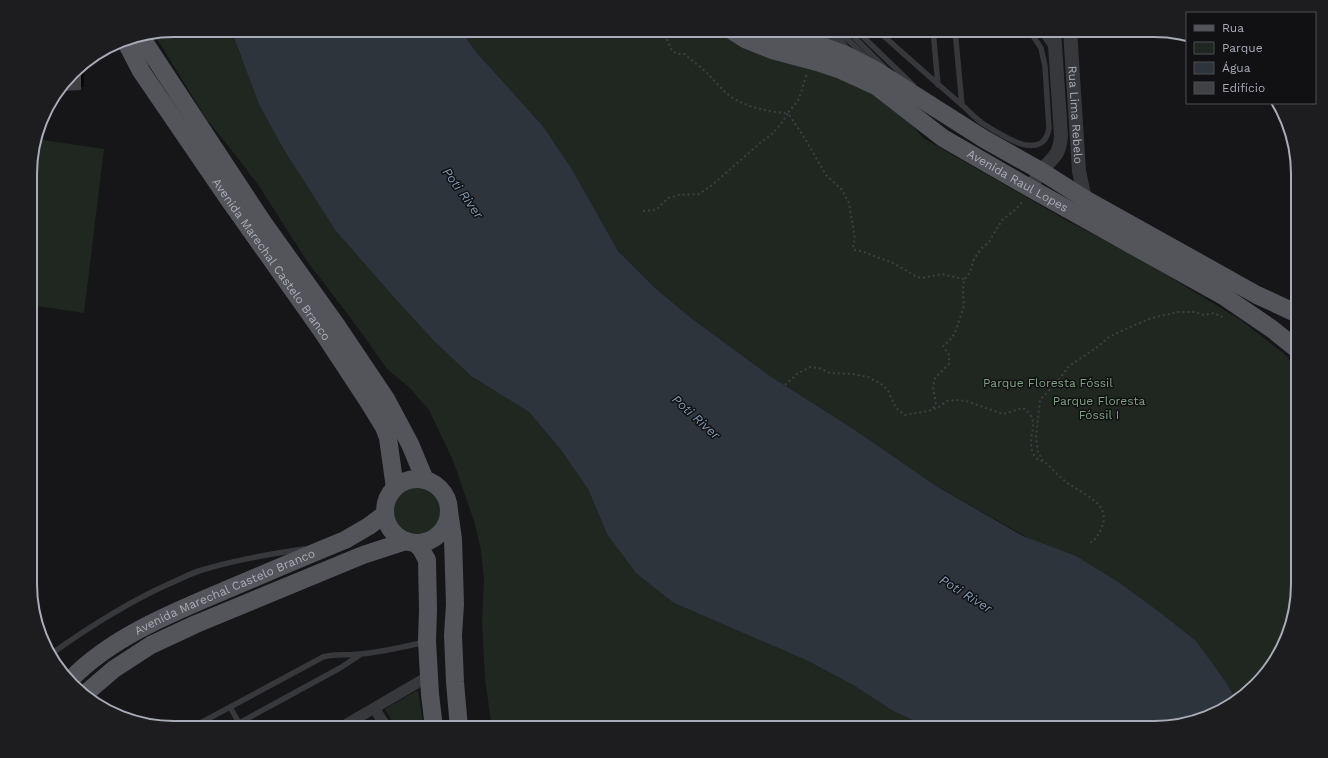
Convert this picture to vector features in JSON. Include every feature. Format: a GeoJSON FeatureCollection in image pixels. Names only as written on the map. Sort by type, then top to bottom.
{"type":"FeatureCollection","features":[{"type":"Feature","properties":{"kind":"main road","name":"Avenida Raul Lopes"},"geometry":{"type":"LineString","coordinates":[[742,37],[772,50],[818,62],[841,70],[876,86],[922,123],[1027,194],[1225,297],[1272,328],[1291,344]]}},
{"type":"Feature","properties":{"kind":"main road","name":"Avenida Raul Lopes"},"geometry":{"type":"LineString","coordinates":[[787,37],[819,45],[852,58],[877,71],[984,139],[1041,172],[1085,200],[1257,295],[1291,311]]}},
{"type":"Feature","properties":{"kind":"main road","name":"Avenida Marechal Castelo Branco"},"geometry":{"type":"LineString","coordinates":[[144,41],[181,99],[235,194]]}},
{"type":"Feature","properties":{"kind":"main road","name":"Avenida Marechal Castelo Branco"},"geometry":{"type":"LineString","coordinates":[[128,45],[141,71],[235,194],[262,221],[330,329],[368,402],[384,427],[388,438],[395,488]]}},
{"type":"Feature","properties":{"kind":"main road","name":"Avenida Marechal Castelo Branco"},"geometry":{"type":"LineString","coordinates":[[330,329],[386,399],[410,444],[425,480]]}},
{"type":"Feature","properties":{"kind":"main road"},"geometry":{"type":"LineString","coordinates":[[433,721],[427,641],[427,560],[421,548],[395,535],[388,525],[385,514],[389,495],[395,488],[404,482],[414,480],[425,480],[442,492],[447,501],[449,511],[453,539],[455,682],[458,721]]}},
{"type":"Feature","properties":{"kind":"main road"},"geometry":{"type":"LineString","coordinates":[[410,542],[434,538],[442,531],[447,522],[449,511]]}},
{"type":"Feature","properties":{"kind":"main road","name":"Avenida Marechal Castelo Branco"},"geometry":{"type":"LineString","coordinates":[[73,676],[102,653],[138,631],[174,612],[345,540],[369,526],[385,514]]}},
{"type":"Feature","properties":{"kind":"main road","name":"Avenida Marechal Castelo Branco"},"geometry":{"type":"LineString","coordinates":[[89,691],[114,669],[150,645],[196,624],[362,555],[410,542]]}},
{"type":"Feature","properties":{"kind":"street","name":"Rua Lima Rebelo"},"geometry":{"type":"LineString","coordinates":[[1027,194],[1041,172],[1052,160],[1060,146],[1061,129],[1056,55],[1053,37]]}},
{"type":"Feature","properties":{"kind":"street","name":"Rua Lima Rebelo"},"geometry":{"type":"LineString","coordinates":[[1070,37],[1079,171],[1085,200]]}},
{"type":"Feature","properties":{"kind":"street"},"geometry":{"type":"LineString","coordinates":[[352,721],[429,676]]}},
{"type":"Feature","properties":{"kind":"street"},"geometry":{"type":"LineString","coordinates":[[374,708],[382,721]]}},
{"type":"Feature","properties":{"kind":"lane"},"geometry":{"type":"LineString","coordinates":[[828,37],[852,58]]}},
{"type":"Feature","properties":{"kind":"lane"},"geometry":{"type":"LineString","coordinates":[[837,37],[841,40],[852,58]]}},
{"type":"Feature","properties":{"kind":"lane"},"geometry":{"type":"LineString","coordinates":[[846,37],[855,45],[877,71]]}},
{"type":"Feature","properties":{"kind":"lane"},"geometry":{"type":"LineString","coordinates":[[854,37],[904,88]]}},
{"type":"Feature","properties":{"kind":"lane"},"geometry":{"type":"LineString","coordinates":[[863,37],[934,107]]}},
{"type":"Feature","properties":{"kind":"lane"},"geometry":{"type":"LineString","coordinates":[[885,37],[982,123],[1024,145],[1031,146],[1044,141],[1048,136],[1049,128],[1045,66],[1041,48],[1034,37]]}},
{"type":"Feature","properties":{"kind":"lane"},"geometry":{"type":"LineString","coordinates":[[934,37],[938,85]]}},
{"type":"Feature","properties":{"kind":"lane"},"geometry":{"type":"LineString","coordinates":[[956,37],[962,105]]}},
{"type":"Feature","properties":{"kind":"lane"},"geometry":{"type":"LineString","coordinates":[[1044,37],[1056,55]]}},
{"type":"Feature","properties":{"kind":"lane"},"geometry":{"type":"LineString","coordinates":[[54,652],[113,612],[149,593],[195,573],[260,556],[336,544]]}},
{"type":"Feature","properties":{"kind":"lane"},"geometry":{"type":"LineString","coordinates":[[204,721],[333,654],[360,654],[391,650],[427,641]]}},
{"type":"Feature","properties":{"kind":"lane"},"geometry":{"type":"LineString","coordinates":[[243,721],[340,668],[360,654]]}},
{"type":"Feature","properties":{"kind":"lane"},"geometry":{"type":"LineString","coordinates":[[230,707],[238,721]]}},
{"type":"Feature","properties":{"kind":"path"},"geometry":{"type":"LineString","coordinates":[[666,37],[672,51],[678,54],[685,54],[735,100],[760,109],[788,113],[799,128],[826,175],[840,188],[849,203],[855,240],[852,245],[854,250],[861,251],[893,263],[916,277],[922,278],[942,274],[963,279],[965,278]]}},
{"type":"Feature","properties":{"kind":"path"},"geometry":{"type":"LineString","coordinates":[[643,211],[656,210],[668,198],[679,195],[699,194],[712,186],[772,134],[799,99],[805,83],[808,68]]}},
{"type":"Feature","properties":{"kind":"path"},"geometry":{"type":"LineString","coordinates":[[932,410],[936,404],[933,387],[935,378],[949,364],[949,355],[943,346],[954,334],[964,306],[963,292],[965,278],[970,272],[974,259],[982,248],[989,242],[1002,220],[1016,209],[1027,194]]}},
{"type":"Feature","properties":{"kind":"path"},"geometry":{"type":"LineString","coordinates":[[1087,544],[1097,537],[1103,525],[1103,512],[1091,497],[1070,485],[1044,462],[1038,452],[1036,437],[1040,400],[1058,381],[1069,366],[1109,338],[1130,327],[1152,318],[1178,312],[1195,312],[1204,315],[1214,313],[1222,317]]}},
{"type":"Feature","properties":{"kind":"path"},"geometry":{"type":"LineString","coordinates":[[786,385],[797,374],[814,366],[830,373],[853,374],[873,379],[883,385],[888,391],[896,408],[905,415],[928,412],[947,401],[955,400],[966,401],[1003,414],[1023,408],[1032,415],[1034,424],[1031,433],[1033,454],[1036,459],[1044,462]]}},
{"type":"Feature","properties":{"kind":"green space"},"geometry":{"type":"Polygon","coordinates":[[[165,37],[234,37],[240,55],[284,150],[337,231],[434,341],[471,376],[529,412],[561,450],[588,489],[607,534],[674,603],[808,661],[853,685],[893,711],[915,721],[491,721],[485,679],[482,621],[484,580],[481,550],[474,521],[454,463],[429,410],[410,388],[387,369],[307,261],[259,186],[207,120],[157,38],[165,37]]]}},
{"type":"Feature","properties":{"kind":"green space","name":"Parque Floresta Fóssil I"},"geometry":{"type":"Polygon","coordinates":[[[466,37],[725,37],[745,48],[861,85],[904,116],[923,138],[1066,220],[1137,257],[1242,321],[1291,361],[1291,593],[1281,637],[1273,653],[1263,667],[1251,681],[1231,697],[1158,611],[936,486],[855,430],[770,376],[691,318],[655,288],[618,251],[542,125],[476,52],[466,37]]]}},
{"type":"Feature","properties":{"kind":"green space"},"geometry":{"type":"Polygon","coordinates":[[[42,140],[104,149],[84,313],[37,306],[37,174],[38,156],[42,140]]]}},
{"type":"Feature","properties":{"kind":"green space"},"geometry":{"type":"Polygon","coordinates":[[[412,486],[422,486],[435,493],[442,506],[442,516],[435,529],[422,536],[412,536],[403,532],[396,525],[392,516],[392,506],[396,497],[403,490],[412,486]]]}},
{"type":"Feature","properties":{"kind":"green space"},"geometry":{"type":"Polygon","coordinates":[[[418,690],[423,721],[392,721],[385,709],[418,690]]]}},
{"type":"Feature","properties":{"kind":"water","name":"Poti River"},"geometry":{"type":"Polygon","coordinates":[[[234,37],[466,37],[476,52],[542,125],[571,168],[618,251],[655,288],[691,318],[770,376],[855,430],[936,486],[1023,536],[1076,556],[1118,582],[1196,641],[1234,695],[1223,703],[1198,714],[1163,721],[915,721],[893,711],[853,685],[808,661],[674,603],[636,573],[607,534],[588,489],[561,450],[529,412],[471,376],[434,341],[336,231],[284,150],[259,104],[234,37]]]}},
{"type":"Feature","properties":{"kind":"building"},"geometry":{"type":"Polygon","coordinates":[[[81,74],[81,90],[65,91],[81,74]]]}},
{"type":"Feature","properties":{"kind":"park label","name":"Parque Floresta Fóssil"},"geometry":{"type":"Point","coordinates":[1048,383]}}]}
